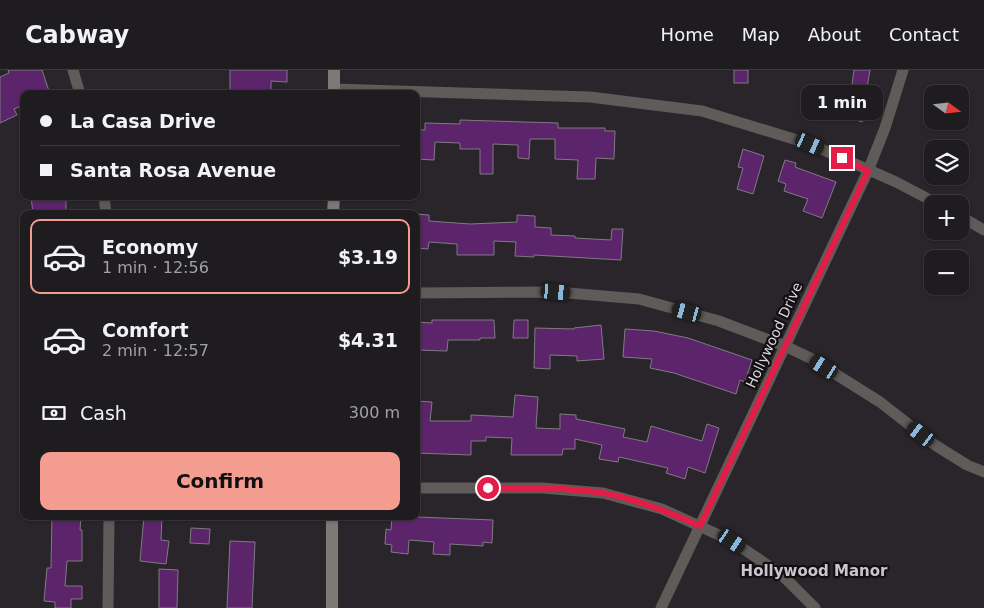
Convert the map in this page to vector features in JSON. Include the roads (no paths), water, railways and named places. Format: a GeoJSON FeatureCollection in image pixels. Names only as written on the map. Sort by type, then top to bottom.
{"type":"FeatureCollection","features":[{"type":"Feature","properties":{"kind":"main road"},"geometry":{"type":"LineString","coordinates":[[334,70],[334,90]]}},
{"type":"Feature","properties":{"kind":"main road"},"geometry":{"type":"LineString","coordinates":[[332,520],[332,608]]}},
{"type":"Feature","properties":{"kind":"street"},"geometry":{"type":"LineString","coordinates":[[73,70],[79,90]]}},
{"type":"Feature","properties":{"kind":"street","name":"Hollywood Drive"},"geometry":{"type":"LineString","coordinates":[[662,608],[868,171],[885,128],[903,70]]}},
{"type":"Feature","properties":{"kind":"street"},"geometry":{"type":"LineString","coordinates":[[420,93],[590,97],[702,111],[810,144],[896,182],[924,197]]}},
{"type":"Feature","properties":{"kind":"street"},"geometry":{"type":"LineString","coordinates":[[969,221],[984,230]]}},
{"type":"Feature","properties":{"kind":"street"},"geometry":{"type":"LineString","coordinates":[[420,293],[556,292],[639,299],[719,320],[810,358],[880,402],[935,445],[967,465],[984,472]]}},
{"type":"Feature","properties":{"kind":"street"},"geometry":{"type":"LineString","coordinates":[[420,488],[542,488],[603,493],[662,509],[732,541],[782,575],[815,608]]}},
{"type":"Feature","properties":{"kind":"street"},"geometry":{"type":"LineString","coordinates":[[108,608],[109,520]]}},
{"type":"Feature","properties":{"kind":"district","name":"Hollywood Manor"},"geometry":{"type":"Point","coordinates":[814,571]}}]}
